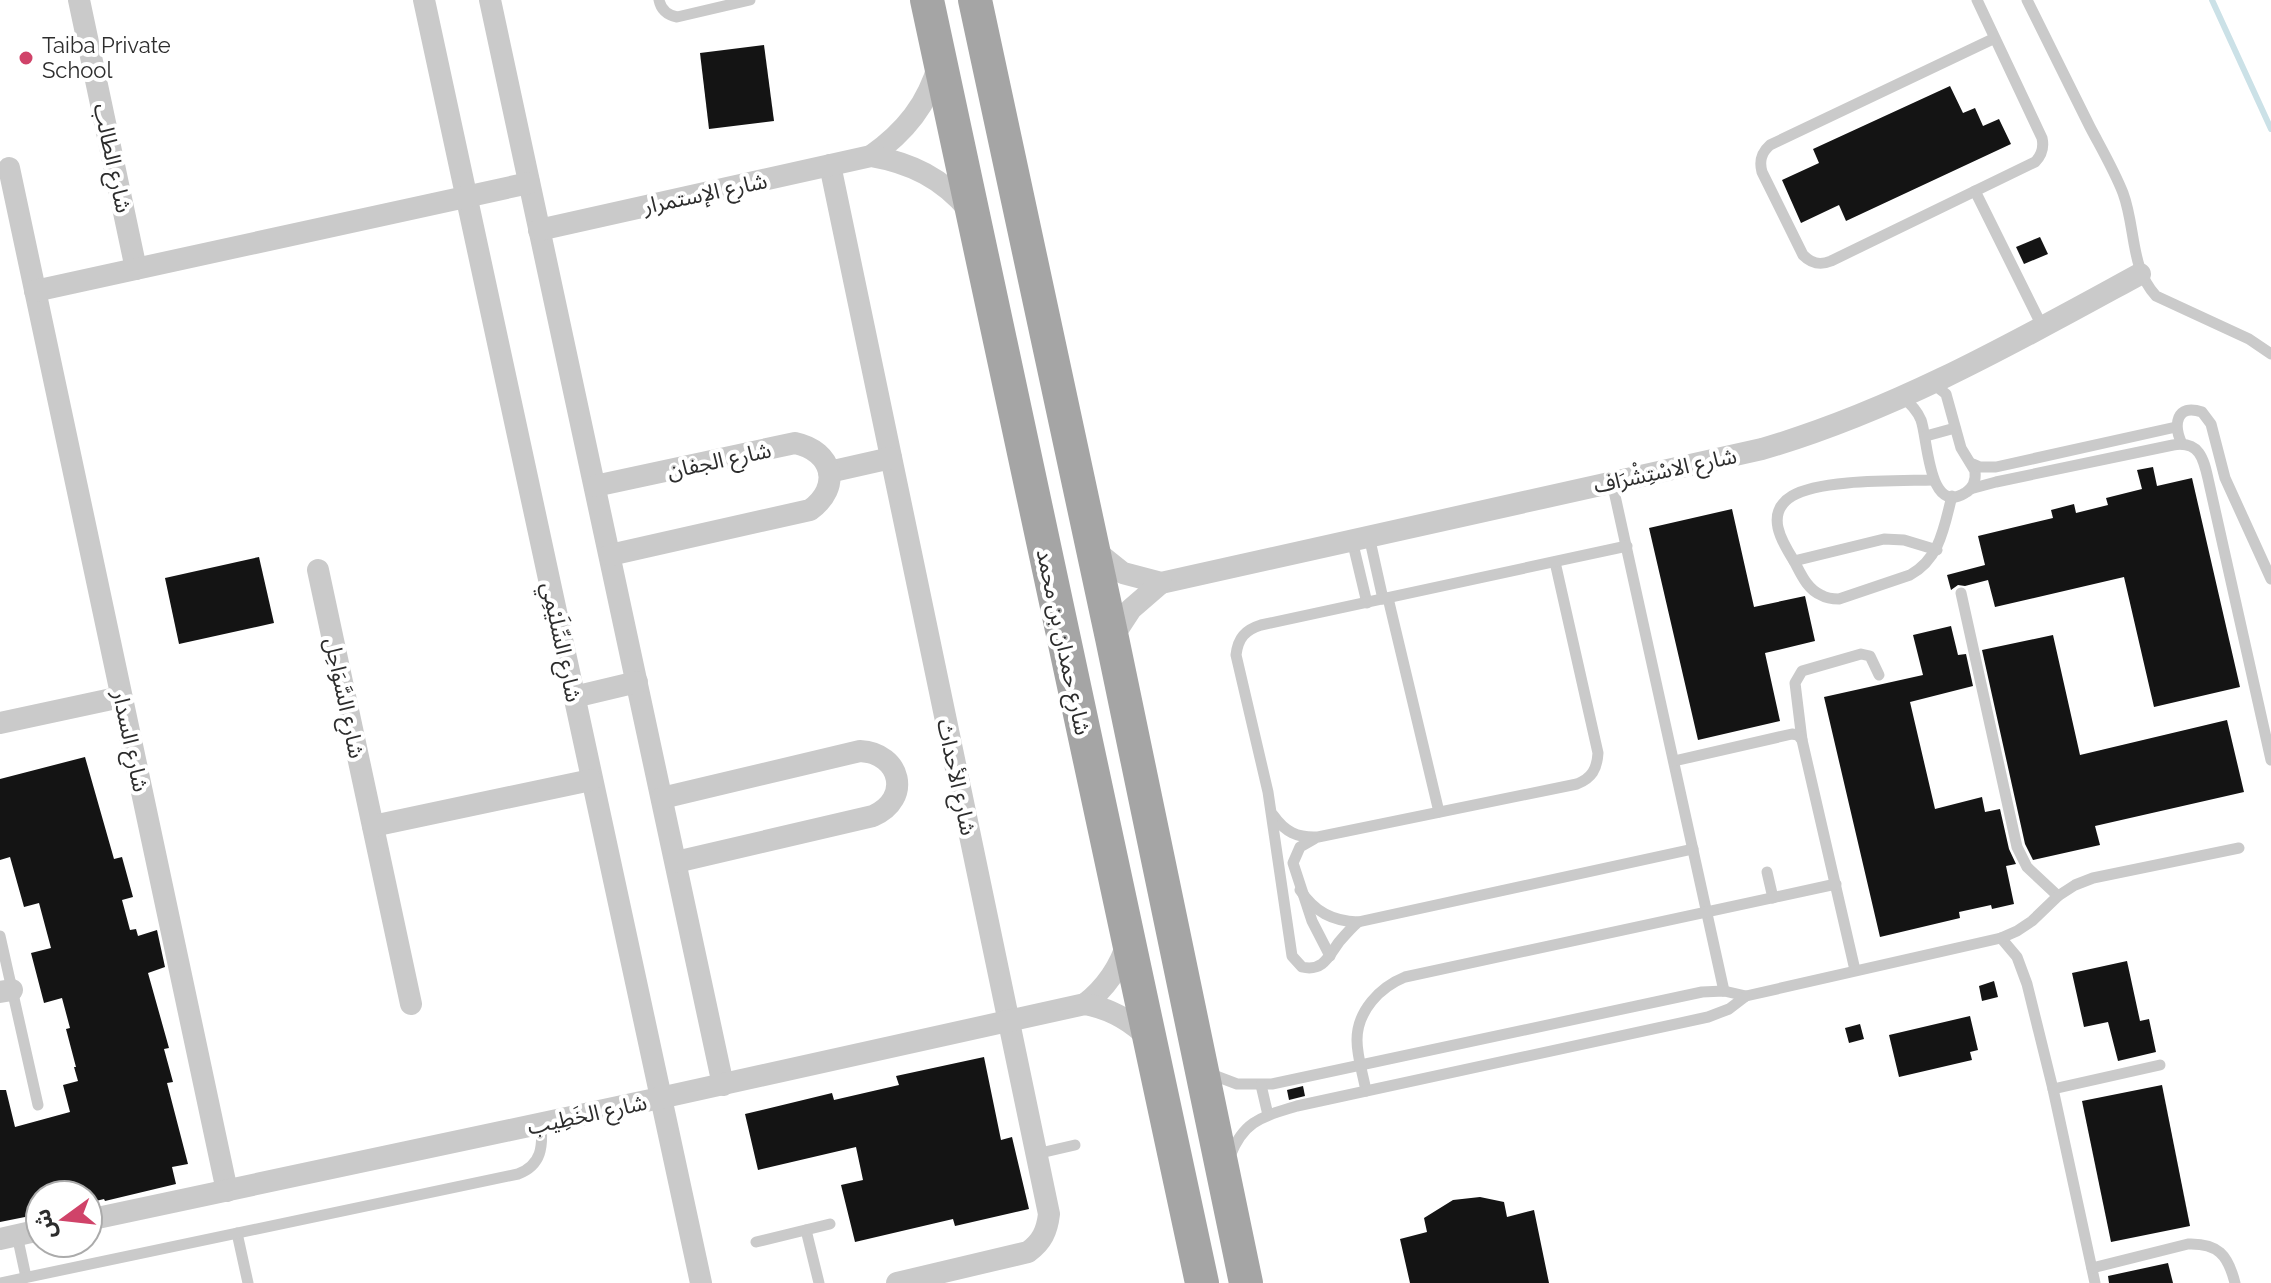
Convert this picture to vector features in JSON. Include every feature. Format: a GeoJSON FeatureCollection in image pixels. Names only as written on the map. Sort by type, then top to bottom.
{"type":"FeatureCollection","features":[{"type":"Feature","properties":{"kind":"main road","name":"شارع حمدان بن محمد"},"geometry":{"type":"LineString","coordinates":[[927,0],[1202,1283]]}},
{"type":"Feature","properties":{"kind":"main road"},"geometry":{"type":"LineString","coordinates":[[975,0],[1246,1283]]}},
{"type":"Feature","properties":{"kind":"street","name":"شارع الطالب"},"geometry":{"type":"LineString","coordinates":[[79,0],[136,269]]}},
{"type":"Feature","properties":{"kind":"street","name":"شارع السِّلَيْمِي"},"geometry":{"type":"LineString","coordinates":[[424,0],[701,1283]]}},
{"type":"Feature","properties":{"kind":"street"},"geometry":{"type":"LineString","coordinates":[[490,0],[723,1085]]}},
{"type":"Feature","properties":{"kind":"street","name":"شارع الإستمرار"},"geometry":{"type":"LineString","coordinates":[[871,156],[909,125],[934,82],[940,59]]}},
{"type":"Feature","properties":{"kind":"street","name":"شارع الإستمرار"},"geometry":{"type":"LineString","coordinates":[[539,230],[871,156],[895,160],[939,181],[973,215]]}},
{"type":"Feature","properties":{"kind":"street","name":"شارع الأحداث"},"geometry":{"type":"LineString","coordinates":[[830,165],[1049,1214],[1044,1236],[1037,1245],[1017,1256],[897,1283]]}},
{"type":"Feature","properties":{"kind":"street","name":"شارع السدار"},"geometry":{"type":"LineString","coordinates":[[9,168],[227,1191]]}},
{"type":"Feature","properties":{"kind":"street"},"geometry":{"type":"LineString","coordinates":[[35,291],[529,183]]}},
{"type":"Feature","properties":{"kind":"street","name":"شارع الاسْتِشْرَاف"},"geometry":{"type":"LineString","coordinates":[[1091,547],[1123,573],[1161,583],[1734,456],[1790,441],[1901,396],[2043,328],[2140,274]]}},
{"type":"Feature","properties":{"kind":"street","name":"شارع الجفان"},"geometry":{"type":"LineString","coordinates":[[595,486],[795,443],[818,452],[829,472]]}},
{"type":"Feature","properties":{"kind":"street"},"geometry":{"type":"LineString","coordinates":[[610,555],[810,510],[827,491],[829,472],[891,458]]}},
{"type":"Feature","properties":{"kind":"street","name":"شارع السَّوَاحِل"},"geometry":{"type":"LineString","coordinates":[[318,570],[411,1004]]}},
{"type":"Feature","properties":{"kind":"street","name":"شارع الاسْتِشْرَاف"},"geometry":{"type":"LineString","coordinates":[[1112,638],[1131,609],[1161,583]]}},
{"type":"Feature","properties":{"kind":"street"},"geometry":{"type":"LineString","coordinates":[[574,697],[637,682]]}},
{"type":"Feature","properties":{"kind":"street"},"geometry":{"type":"LineString","coordinates":[[0,723],[121,697]]}},
{"type":"Feature","properties":{"kind":"street"},"geometry":{"type":"LineString","coordinates":[[662,798],[860,751],[883,756],[896,774],[894,799],[882,812],[873,816],[676,862]]}},
{"type":"Feature","properties":{"kind":"street"},"geometry":{"type":"LineString","coordinates":[[373,826],[591,780]]}},
{"type":"Feature","properties":{"kind":"street"},"geometry":{"type":"LineString","coordinates":[[1085,1004],[1116,970],[1128,941]]}},
{"type":"Feature","properties":{"kind":"street"},"geometry":{"type":"LineString","coordinates":[[1085,1004],[1114,1012],[1150,1040]]}},
{"type":"Feature","properties":{"kind":"street","name":"شارع الخَطِيب"},"geometry":{"type":"LineString","coordinates":[[104,1217],[723,1085],[1085,1004]]}},
{"type":"Feature","properties":{"kind":"lane"},"geometry":{"type":"LineString","coordinates":[[659,0],[667,14],[677,17],[750,0]]}},
{"type":"Feature","properties":{"kind":"lane"},"geometry":{"type":"LineString","coordinates":[[1977,0],[1995,38],[2042,138],[2039,158],[1831,261],[1814,263],[1803,255],[1762,172],[1760,160],[1765,149],[1995,38]]}},
{"type":"Feature","properties":{"kind":"lane"},"geometry":{"type":"LineString","coordinates":[[2027,0],[2123,193],[2140,274],[2147,286],[2156,296],[2249,339],[2271,354]]}},
{"type":"Feature","properties":{"kind":"lane"},"geometry":{"type":"LineString","coordinates":[[1975,191],[2043,328]]}},
{"type":"Feature","properties":{"kind":"lane"},"geometry":{"type":"LineString","coordinates":[[1901,396],[1920,417],[1933,480],[1940,492],[1952,496],[1965,493],[1976,478],[1973,464],[1961,448],[1946,394],[1931,382]]}},
{"type":"Feature","properties":{"kind":"lane"},"geometry":{"type":"LineString","coordinates":[[2182,444],[2176,427],[2181,414],[2187,410],[2202,412],[2211,424],[2225,478],[2271,579]]}},
{"type":"Feature","properties":{"kind":"lane"},"geometry":{"type":"LineString","coordinates":[[1973,464],[1996,467],[2176,427]]}},
{"type":"Feature","properties":{"kind":"lane"},"geometry":{"type":"LineString","coordinates":[[1926,436],[1955,428]]}},
{"type":"Feature","properties":{"kind":"lane"},"geometry":{"type":"LineString","coordinates":[[1970,489],[2043,471],[2182,444],[2194,448],[2202,457],[2271,760]]}},
{"type":"Feature","properties":{"kind":"lane"},"geometry":{"type":"LineString","coordinates":[[2202,457],[2218,452]]}},
{"type":"Feature","properties":{"kind":"lane"},"geometry":{"type":"LineString","coordinates":[[1933,480],[1838,485],[1800,492],[1781,507],[1777,531],[1812,589],[1829,598],[1839,599],[1921,569],[1937,550],[1952,496]]}},
{"type":"Feature","properties":{"kind":"lane"},"geometry":{"type":"LineString","coordinates":[[1612,482],[1724,991]]}},
{"type":"Feature","properties":{"kind":"lane"},"geometry":{"type":"LineString","coordinates":[[1361,538],[1386,599],[1439,812]]}},
{"type":"Feature","properties":{"kind":"lane"},"geometry":{"type":"LineString","coordinates":[[1361,538],[1367,603]]}},
{"type":"Feature","properties":{"kind":"lane"},"geometry":{"type":"LineString","coordinates":[[1794,561],[1884,539],[1904,540],[1937,550]]}},
{"type":"Feature","properties":{"kind":"lane"},"geometry":{"type":"LineString","coordinates":[[1358,922],[1317,968],[1302,967],[1292,956],[1271,813],[1236,655],[1242,634],[1251,628],[1627,546]]}},
{"type":"Feature","properties":{"kind":"lane"},"geometry":{"type":"LineString","coordinates":[[1271,813],[1287,831],[1305,838],[1318,837],[1577,784],[1594,773],[1598,753],[1555,562]]}},
{"type":"Feature","properties":{"kind":"lane"},"geometry":{"type":"LineString","coordinates":[[1961,593],[2017,847],[2027,867],[2058,896]]}},
{"type":"Feature","properties":{"kind":"lane"},"geometry":{"type":"LineString","coordinates":[[1855,970],[1802,740],[1795,683],[1802,671],[1858,654],[1866,654],[1873,660],[1879,675]]}},
{"type":"Feature","properties":{"kind":"lane"},"geometry":{"type":"LineString","coordinates":[[1674,761],[1792,734],[1802,740]]}},
{"type":"Feature","properties":{"kind":"lane"},"geometry":{"type":"LineString","coordinates":[[1318,837],[1300,847],[1293,863],[1315,929],[1330,956]]}},
{"type":"Feature","properties":{"kind":"lane"},"geometry":{"type":"LineString","coordinates":[[1223,1175],[1241,1133],[1254,1120],[1268,1115],[1297,1106],[1708,1017],[1729,1009],[1746,996],[2001,938],[2032,921],[2058,896],[2093,878],[2239,848]]}},
{"type":"Feature","properties":{"kind":"lane"},"geometry":{"type":"LineString","coordinates":[[1300,890],[1308,901],[1331,918],[1358,922],[1693,849]]}},
{"type":"Feature","properties":{"kind":"lane"},"geometry":{"type":"LineString","coordinates":[[1767,872],[1773,898]]}},
{"type":"Feature","properties":{"kind":"lane"},"geometry":{"type":"LineString","coordinates":[[1366,1091],[1357,1041],[1362,1020],[1372,1001],[1396,981],[1836,884]]}},
{"type":"Feature","properties":{"kind":"lane"},"geometry":{"type":"LineString","coordinates":[[0,936],[6,991],[38,1105]]}},
{"type":"Feature","properties":{"kind":"lane"},"geometry":{"type":"LineString","coordinates":[[2001,938],[2017,957],[2023,971],[2053,1089],[2095,1283]]}},
{"type":"Feature","properties":{"kind":"lane"},"geometry":{"type":"LineString","coordinates":[[1200,1069],[1237,1084],[1261,1085],[1702,992],[1724,991],[1746,996]]}},
{"type":"Feature","properties":{"kind":"lane"},"geometry":{"type":"LineString","coordinates":[[2053,1089],[2160,1065]]}},
{"type":"Feature","properties":{"kind":"lane"},"geometry":{"type":"LineString","coordinates":[[1261,1085],[1268,1115]]}},
{"type":"Feature","properties":{"kind":"lane"},"geometry":{"type":"LineString","coordinates":[[0,1283],[518,1174],[531,1167],[540,1154],[541,1124]]}},
{"type":"Feature","properties":{"kind":"lane"},"geometry":{"type":"LineString","coordinates":[[1036,1154],[1075,1145]]}},
{"type":"Feature","properties":{"kind":"lane"},"geometry":{"type":"LineString","coordinates":[[756,1242],[830,1224]]}},
{"type":"Feature","properties":{"kind":"lane"},"geometry":{"type":"LineString","coordinates":[[806,1230],[819,1283]]}},
{"type":"Feature","properties":{"kind":"lane"},"geometry":{"type":"LineString","coordinates":[[237,1233],[248,1283]]}},
{"type":"Feature","properties":{"kind":"lane"},"geometry":{"type":"LineString","coordinates":[[8,1237],[26,1277]]}},
{"type":"Feature","properties":{"kind":"lane"},"geometry":{"type":"LineString","coordinates":[[2092,1268],[2201,1243],[2224,1256],[2235,1283]]}},
{"type":"Feature","properties":{"kind":"building"},"geometry":{"type":"Polygon","coordinates":[[[764,45],[774,121],[709,129],[700,53],[764,45]]]}},
{"type":"Feature","properties":{"kind":"building"},"geometry":{"type":"Polygon","coordinates":[[[1950,86],[1963,113],[1975,108],[1983,126],[1999,119],[2011,144],[1846,221],[1839,205],[1801,223],[1782,180],[1819,163],[1813,149],[1950,86]]]}},
{"type":"Feature","properties":{"kind":"building"},"geometry":{"type":"Polygon","coordinates":[[[2040,237],[2048,254],[2024,264],[2016,247],[2040,237]]]}},
{"type":"Feature","properties":{"kind":"building"},"geometry":{"type":"Polygon","coordinates":[[[2153,467],[2157,486],[2192,478],[2240,687],[2154,707],[2124,577],[1995,607],[1988,580],[1958,585],[1951,590],[1947,575],[1985,565],[1978,536],[2053,518],[2051,510],[2074,504],[2076,513],[2108,505],[2106,498],[2142,489],[2137,470],[2153,467]]]}},
{"type":"Feature","properties":{"kind":"building"},"geometry":{"type":"Polygon","coordinates":[[[1732,509],[1754,607],[1805,596],[1815,641],[1765,653],[1780,721],[1698,740],[1649,528],[1732,509]]]}},
{"type":"Feature","properties":{"kind":"building"},"geometry":{"type":"Polygon","coordinates":[[[259,557],[274,623],[179,644],[165,578],[259,557]]]}},
{"type":"Feature","properties":{"kind":"building"},"geometry":{"type":"Polygon","coordinates":[[[1951,626],[1958,655],[1966,654],[1973,686],[1910,702],[1935,809],[1982,797],[1985,812],[2000,809],[2009,849],[2016,864],[2006,866],[2014,904],[1959,912],[1960,918],[1880,937],[1824,697],[1923,675],[1913,635],[1951,626]]]}},
{"type":"Feature","properties":{"kind":"building"},"geometry":{"type":"Polygon","coordinates":[[[2053,635],[2080,755],[2227,720],[2244,792],[2095,826],[2100,845],[2033,860],[2025,844],[1982,650],[2053,635]]]}},
{"type":"Feature","properties":{"kind":"building"},"geometry":{"type":"Polygon","coordinates":[[[85,757],[114,859],[122,857],[133,897],[122,900],[130,930],[136,929],[138,936],[157,930],[165,967],[148,973],[169,1048],[164,1049],[173,1082],[167,1083],[188,1164],[172,1167],[176,1184],[105,1201],[104,1179],[24,1179],[24,1217],[0,1222],[0,1090],[6,1090],[15,1127],[70,1112],[63,1085],[78,1081],[62,998],[44,1003],[31,953],[51,948],[39,903],[24,907],[10,857],[0,860],[0,779],[85,757]]]}},
{"type":"Feature","properties":{"kind":"building"},"geometry":{"type":"Polygon","coordinates":[[[2127,961],[2140,1021],[2149,1019],[2156,1052],[2118,1061],[2108,1022],[2084,1027],[2072,973],[2127,961]]]}},
{"type":"Feature","properties":{"kind":"building"},"geometry":{"type":"Polygon","coordinates":[[[1994,981],[1998,997],[1982,1001],[1979,986],[1994,981]]]}},
{"type":"Feature","properties":{"kind":"building"},"geometry":{"type":"Polygon","coordinates":[[[1970,1016],[1978,1050],[1970,1052],[1972,1060],[1899,1077],[1889,1035],[1970,1016]]]}},
{"type":"Feature","properties":{"kind":"building"},"geometry":{"type":"Polygon","coordinates":[[[1860,1024],[1864,1039],[1849,1043],[1845,1028],[1860,1024]]]}},
{"type":"Feature","properties":{"kind":"building"},"geometry":{"type":"Polygon","coordinates":[[[984,1057],[1001,1140],[1012,1137],[1029,1209],[955,1226],[953,1219],[855,1242],[841,1185],[863,1180],[856,1147],[758,1170],[745,1114],[832,1093],[834,1100],[899,1085],[896,1076],[984,1057]]]}},
{"type":"Feature","properties":{"kind":"building"},"geometry":{"type":"Polygon","coordinates":[[[2162,1085],[2190,1226],[2111,1242],[2082,1101],[2162,1085]]]}},
{"type":"Feature","properties":{"kind":"building"},"geometry":{"type":"Polygon","coordinates":[[[1303,1086],[1305,1096],[1289,1100],[1287,1090],[1303,1086]]]}},
{"type":"Feature","properties":{"kind":"building"},"geometry":{"type":"Polygon","coordinates":[[[1480,1197],[1504,1202],[1507,1217],[1534,1210],[1549,1283],[1410,1283],[1400,1239],[1427,1232],[1424,1218],[1453,1200],[1480,1197]]]}},
{"type":"Feature","properties":{"kind":"building"},"geometry":{"type":"Polygon","coordinates":[[[2168,1263],[2173,1283],[2109,1283],[2108,1276],[2168,1263]]]}},
{"type":"Feature","properties":{"kind":"waterway"},"geometry":{"type":"LineString","coordinates":[[2212,0],[2271,129]]}},
{"type":"Feature","properties":{"kind":"place","name":"Taiba Private School"},"geometry":{"type":"Point","coordinates":[26,58]}}]}
